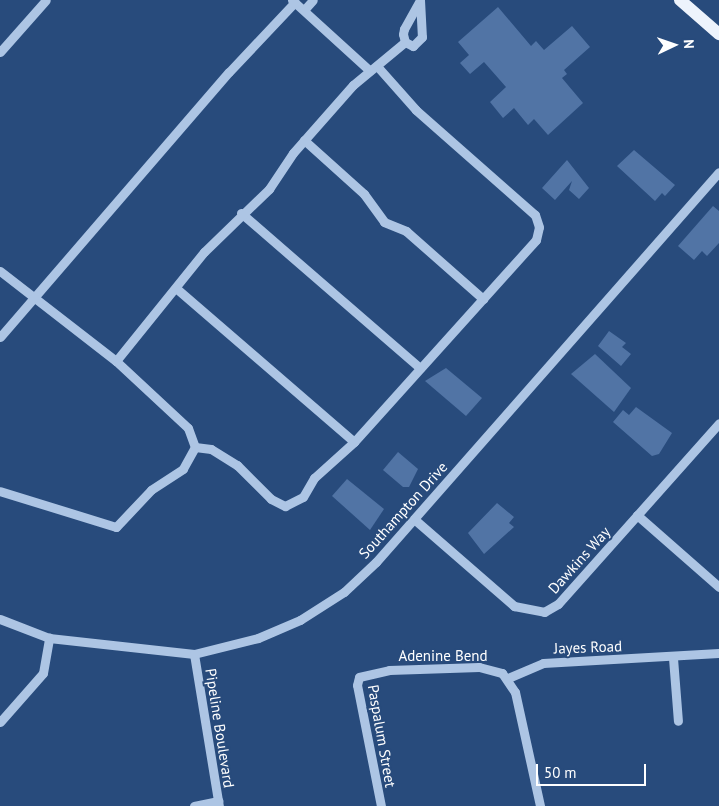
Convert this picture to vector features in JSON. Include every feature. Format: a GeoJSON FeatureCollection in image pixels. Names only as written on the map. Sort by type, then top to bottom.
{"type":"FeatureCollection","features":[{"type":"Feature","properties":{"kind":"main road"},"geometry":{"type":"LineString","coordinates":[[680,0],[719,34]]}},
{"type":"Feature","properties":{"kind":"street"},"geometry":{"type":"LineString","coordinates":[[0,52],[46,0]]}},
{"type":"Feature","properties":{"kind":"street"},"geometry":{"type":"LineString","coordinates":[[304,10],[313,0]]}},
{"type":"Feature","properties":{"kind":"street"},"geometry":{"type":"LineString","coordinates":[[405,42],[413,46],[422,37],[420,0]]}},
{"type":"Feature","properties":{"kind":"street"},"geometry":{"type":"LineString","coordinates":[[405,42],[404,28],[420,0]]}},
{"type":"Feature","properties":{"kind":"street"},"geometry":{"type":"LineString","coordinates":[[0,337],[228,72],[294,1],[374,68],[416,110],[535,215],[539,227],[536,240],[354,442],[314,478],[303,497],[285,506],[270,499],[223,456],[195,447]]}},
{"type":"Feature","properties":{"kind":"street"},"geometry":{"type":"LineString","coordinates":[[116,361],[241,213],[269,189],[304,140],[374,68],[405,42]]}},
{"type":"Feature","properties":{"kind":"street"},"geometry":{"type":"LineString","coordinates":[[304,140],[364,194],[384,222],[406,231],[483,299]]}},
{"type":"Feature","properties":{"kind":"street","name":"Southampton Drive"},"geometry":{"type":"LineString","coordinates":[[0,619],[49,638],[194,654],[258,638],[300,620],[344,592],[414,519],[718,175]]}},
{"type":"Feature","properties":{"kind":"street"},"geometry":{"type":"LineString","coordinates":[[241,213],[420,368]]}},
{"type":"Feature","properties":{"kind":"street"},"geometry":{"type":"LineString","coordinates":[[0,271],[33,300],[116,361],[188,428],[195,447]]}},
{"type":"Feature","properties":{"kind":"street"},"geometry":{"type":"LineString","coordinates":[[177,289],[354,442]]}},
{"type":"Feature","properties":{"kind":"street","name":"Dawkins Way"},"geometry":{"type":"LineString","coordinates":[[414,519],[514,606],[544,612],[558,604],[719,423]]}},
{"type":"Feature","properties":{"kind":"street"},"geometry":{"type":"LineString","coordinates":[[0,491],[116,527],[151,490],[182,469],[195,447]]}},
{"type":"Feature","properties":{"kind":"street"},"geometry":{"type":"LineString","coordinates":[[637,515],[719,587]]}},
{"type":"Feature","properties":{"kind":"street"},"geometry":{"type":"LineString","coordinates":[[0,722],[43,673],[49,638]]}},
{"type":"Feature","properties":{"kind":"street","name":"Jayes Road"},"geometry":{"type":"LineString","coordinates":[[508,678],[543,663],[673,658],[719,653]]}},
{"type":"Feature","properties":{"kind":"street","name":"Pipeline Boulevard"},"geometry":{"type":"LineString","coordinates":[[194,654],[219,803]]}},
{"type":"Feature","properties":{"kind":"street"},"geometry":{"type":"LineString","coordinates":[[673,658],[678,721]]}},
{"type":"Feature","properties":{"kind":"street","name":"Adenine Bend"},"geometry":{"type":"LineString","coordinates":[[364,673],[479,667],[494,668],[508,678]]}},
{"type":"Feature","properties":{"kind":"street","name":"Paspalum Street"},"geometry":{"type":"LineString","coordinates":[[364,673],[357,685],[381,806]]}},
{"type":"Feature","properties":{"kind":"street"},"geometry":{"type":"LineString","coordinates":[[508,678],[519,705],[540,806]]}},
{"type":"Feature","properties":{"kind":"street"},"geometry":{"type":"LineString","coordinates":[[194,806],[219,803]]}},
{"type":"Feature","properties":{"kind":"building"},"geometry":{"type":"Polygon","coordinates":[[[498,7],[531,46],[536,41],[544,50],[572,26],[590,47],[564,70],[567,74],[562,78],[583,103],[548,135],[534,119],[528,125],[514,108],[503,118],[490,102],[506,87],[484,62],[470,74],[460,63],[469,55],[458,42],[498,7]]]}},
{"type":"Feature","properties":{"kind":"building"},"geometry":{"type":"Polygon","coordinates":[[[634,150],[675,185],[665,196],[662,193],[655,201],[617,166],[634,150]]]}},
{"type":"Feature","properties":{"kind":"building"},"geometry":{"type":"Polygon","coordinates":[[[567,160],[589,188],[579,199],[569,190],[572,181],[555,200],[542,188],[567,160]]]}},
{"type":"Feature","properties":{"kind":"building"},"geometry":{"type":"Polygon","coordinates":[[[713,206],[719,211],[719,243],[707,256],[702,251],[694,260],[678,246],[713,206]]]}},
{"type":"Feature","properties":{"kind":"building"},"geometry":{"type":"Polygon","coordinates":[[[609,331],[626,343],[622,347],[631,354],[621,366],[598,346],[609,331]]]}},
{"type":"Feature","properties":{"kind":"building"},"geometry":{"type":"Polygon","coordinates":[[[595,354],[631,388],[614,412],[571,374],[595,354]]]}},
{"type":"Feature","properties":{"kind":"building"},"geometry":{"type":"Polygon","coordinates":[[[446,368],[482,398],[466,416],[425,381],[446,368]]]}},
{"type":"Feature","properties":{"kind":"building"},"geometry":{"type":"Polygon","coordinates":[[[636,407],[672,433],[659,454],[652,456],[613,422],[623,410],[629,415],[636,407]]]}},
{"type":"Feature","properties":{"kind":"building"},"geometry":{"type":"Polygon","coordinates":[[[398,452],[418,469],[409,487],[403,487],[383,470],[398,452]]]}},
{"type":"Feature","properties":{"kind":"building"},"geometry":{"type":"Polygon","coordinates":[[[347,479],[384,509],[370,530],[332,496],[347,479]]]}},
{"type":"Feature","properties":{"kind":"building"},"geometry":{"type":"Polygon","coordinates":[[[497,503],[514,517],[509,523],[514,527],[484,554],[468,533],[497,503]]]}}]}
